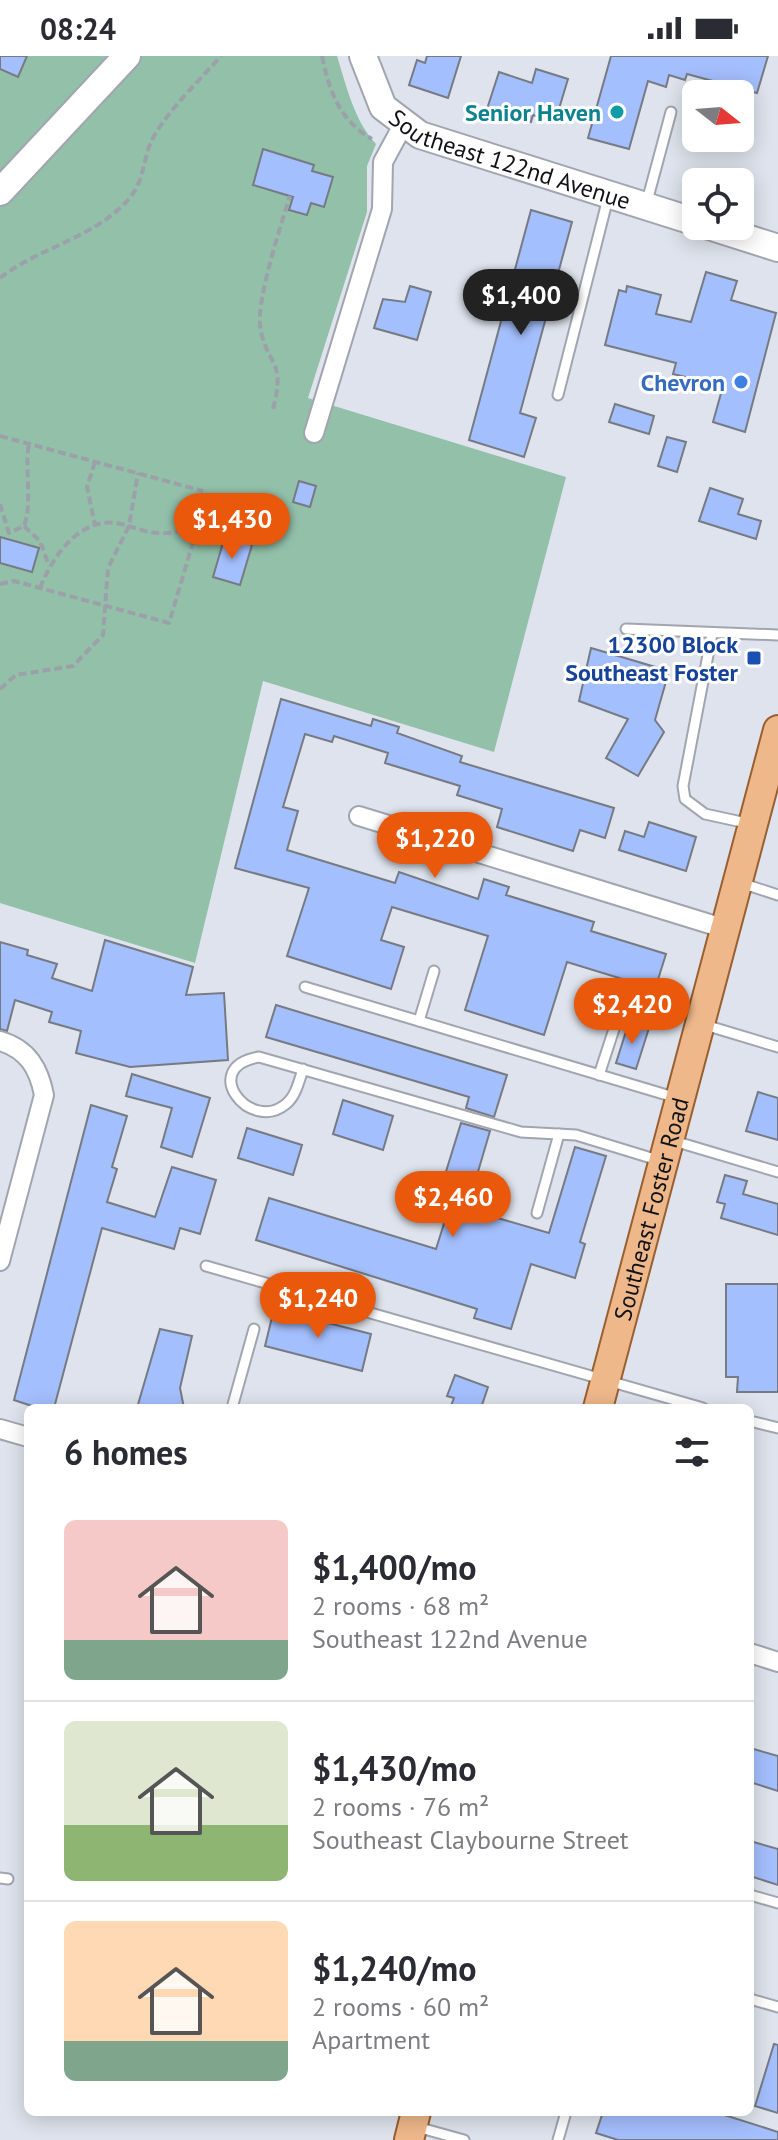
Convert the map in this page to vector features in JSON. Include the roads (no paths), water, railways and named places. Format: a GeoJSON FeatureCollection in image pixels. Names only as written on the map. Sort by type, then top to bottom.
{"type":"FeatureCollection","features":[{"type":"Feature","properties":{"kind":"main road","name":"Southeast Foster Road"},"geometry":{"type":"LineString","coordinates":[[602,1395],[776,745]]}},
{"type":"Feature","properties":{"kind":"street"},"geometry":{"type":"LineString","coordinates":[[0,192],[127,56]]}},
{"type":"Feature","properties":{"kind":"street","name":"Southeast 122nd Avenue"},"geometry":{"type":"LineString","coordinates":[[363,56],[374,92],[383,107],[403,125],[442,143],[682,218]]}},
{"type":"Feature","properties":{"kind":"street"},"geometry":{"type":"LineString","coordinates":[[314,433],[382,209],[383,162],[403,125]]}},
{"type":"Feature","properties":{"kind":"street"},"geometry":{"type":"LineString","coordinates":[[753,240],[778,248]]}},
{"type":"Feature","properties":{"kind":"street"},"geometry":{"type":"LineString","coordinates":[[359,816],[726,929]]}},
{"type":"Feature","properties":{"kind":"street"},"geometry":{"type":"LineString","coordinates":[[0,1041],[30,1059],[40,1074],[44,1095],[0,1261]]}},
{"type":"Feature","properties":{"kind":"street"},"geometry":{"type":"LineString","coordinates":[[0,1429],[24,1436]]}},
{"type":"Feature","properties":{"kind":"street"},"geometry":{"type":"LineString","coordinates":[[754,1654],[778,1662]]}},
{"type":"Feature","properties":{"kind":"lane"},"geometry":{"type":"LineString","coordinates":[[645,206],[671,112]]}},
{"type":"Feature","properties":{"kind":"lane"},"geometry":{"type":"LineString","coordinates":[[558,395],[608,195]]}},
{"type":"Feature","properties":{"kind":"lane"},"geometry":{"type":"LineString","coordinates":[[626,629],[778,635]]}},
{"type":"Feature","properties":{"kind":"lane"},"geometry":{"type":"LineString","coordinates":[[712,634],[683,786],[685,799],[705,814],[753,825]]}},
{"type":"Feature","properties":{"kind":"lane"},"geometry":{"type":"LineString","coordinates":[[738,882],[778,895]]}},
{"type":"Feature","properties":{"kind":"lane"},"geometry":{"type":"LineString","coordinates":[[419,1021],[434,971]]}},
{"type":"Feature","properties":{"kind":"lane"},"geometry":{"type":"LineString","coordinates":[[305,987],[681,1099]]}},
{"type":"Feature","properties":{"kind":"lane"},"geometry":{"type":"LineString","coordinates":[[700,1023],[778,1047]]}},
{"type":"Feature","properties":{"kind":"lane"},"geometry":{"type":"LineString","coordinates":[[599,1075],[615,1026]]}},
{"type":"Feature","properties":{"kind":"lane"},"geometry":{"type":"LineString","coordinates":[[303,1069],[288,1103],[276,1109],[247,1106],[236,1100],[230,1089],[232,1074],[246,1059],[259,1057],[303,1069],[521,1132],[576,1135],[778,1172]]}},
{"type":"Feature","properties":{"kind":"lane"},"geometry":{"type":"LineString","coordinates":[[537,1213],[559,1134]]}},
{"type":"Feature","properties":{"kind":"lane"},"geometry":{"type":"LineString","coordinates":[[206,1266],[602,1395],[672,1404]]}},
{"type":"Feature","properties":{"kind":"lane"},"geometry":{"type":"LineString","coordinates":[[233,1404],[254,1329]]}},
{"type":"Feature","properties":{"kind":"lane"},"geometry":{"type":"LineString","coordinates":[[754,1422],[778,1428]]}},
{"type":"Feature","properties":{"kind":"lane"},"geometry":{"type":"LineString","coordinates":[[754,1896],[778,1903]]}},
{"type":"Feature","properties":{"kind":"lane"},"geometry":{"type":"LineString","coordinates":[[754,2000],[778,2007]]}},
{"type":"Feature","properties":{"kind":"lane"},"geometry":{"type":"LineString","coordinates":[[558,2140],[565,2116]]}},
{"type":"Feature","properties":{"kind":"lane"},"geometry":{"type":"LineString","coordinates":[[412,2126],[464,2140]]}},
{"type":"Feature","properties":{"kind":"place","name":"Senior Haven"},"geometry":{"type":"Point","coordinates":[617,112]}},
{"type":"Feature","properties":{"kind":"place","name":"Chevron"},"geometry":{"type":"Point","coordinates":[741,382]}},
{"type":"Feature","properties":{"kind":"place","name":"12300 Block Southeast Foster"},"geometry":{"type":"Point","coordinates":[754,658]}}]}
